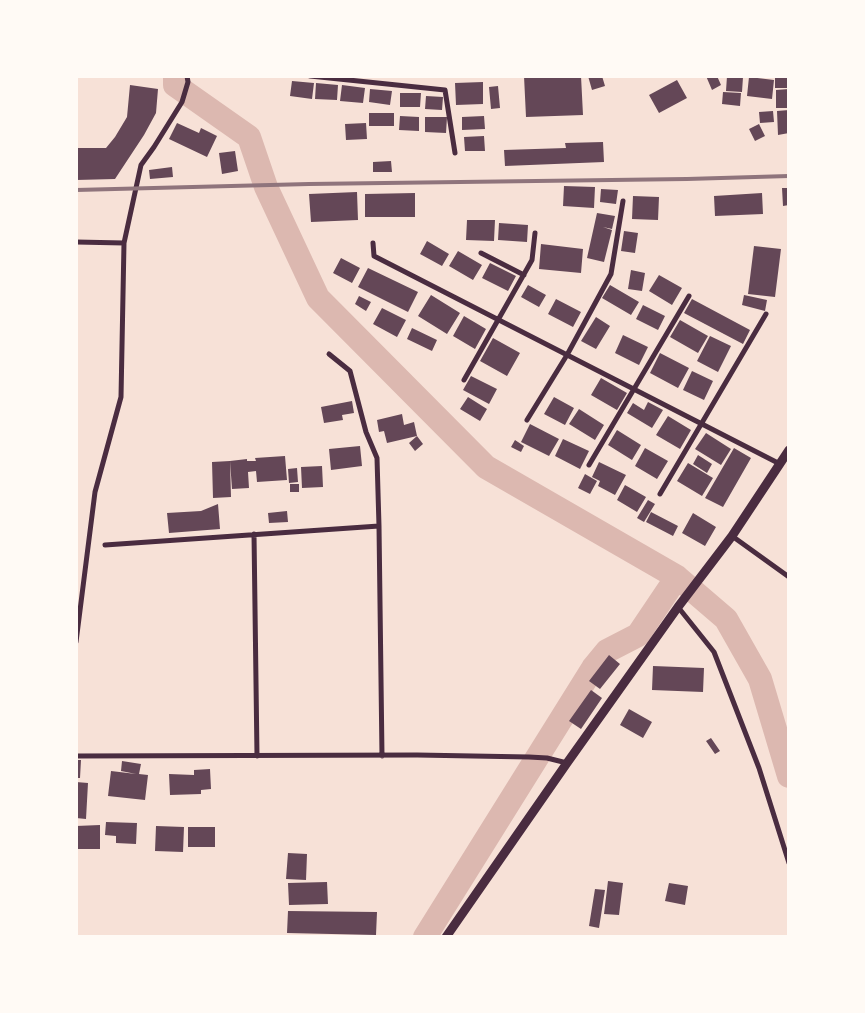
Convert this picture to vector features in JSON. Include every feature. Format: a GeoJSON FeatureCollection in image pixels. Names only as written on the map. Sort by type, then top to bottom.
{"type":"FeatureCollection","features":[{"type":"Feature","properties":{"kind":"street"},"geometry":{"type":"LineString","coordinates":[[310,76],[445,90],[455,152]]}},
{"type":"Feature","properties":{"kind":"street"},"geometry":{"type":"LineString","coordinates":[[76,642],[95,492],[121,397],[124,243],[141,165],[182,102],[187,79]]}},
{"type":"Feature","properties":{"kind":"street"},"geometry":{"type":"LineString","coordinates":[[528,420],[611,274],[623,201]]}},
{"type":"Feature","properties":{"kind":"street"},"geometry":{"type":"LineString","coordinates":[[464,380],[532,260],[535,233]]}},
{"type":"Feature","properties":{"kind":"street"},"geometry":{"type":"LineString","coordinates":[[76,242],[124,243]]}},
{"type":"Feature","properties":{"kind":"street"},"geometry":{"type":"LineString","coordinates":[[373,243],[374,256],[780,464]]}},
{"type":"Feature","properties":{"kind":"street"},"geometry":{"type":"LineString","coordinates":[[481,254],[524,275]]}},
{"type":"Feature","properties":{"kind":"street"},"geometry":{"type":"LineString","coordinates":[[589,465],[689,296]]}},
{"type":"Feature","properties":{"kind":"street"},"geometry":{"type":"LineString","coordinates":[[660,494],[766,314]]}},
{"type":"Feature","properties":{"kind":"street"},"geometry":{"type":"LineString","coordinates":[[329,354],[350,371],[366,432],[376,458],[379,526],[382,756]]}},
{"type":"Feature","properties":{"kind":"street"},"geometry":{"type":"LineString","coordinates":[[446,937],[567,763],[732,536],[789,450]]}},
{"type":"Feature","properties":{"kind":"street"},"geometry":{"type":"LineString","coordinates":[[105,545],[379,526]]}},
{"type":"Feature","properties":{"kind":"street"},"geometry":{"type":"LineString","coordinates":[[254,534],[257,756]]}},
{"type":"Feature","properties":{"kind":"street"},"geometry":{"type":"LineString","coordinates":[[732,536],[789,577]]}},
{"type":"Feature","properties":{"kind":"street"},"geometry":{"type":"LineString","coordinates":[[681,604],[714,652],[759,768],[789,863]]}},
{"type":"Feature","properties":{"kind":"street"},"geometry":{"type":"LineString","coordinates":[[76,756],[529,757],[547,758],[567,763]]}},
{"type":"Feature","properties":{"kind":"building"},"geometry":{"type":"Polygon","coordinates":[[[524,76],[581,76],[583,115],[526,117],[524,76]]]}},
{"type":"Feature","properties":{"kind":"building"},"geometry":{"type":"Polygon","coordinates":[[[588,76],[602,76],[605,86],[592,90],[588,76]]]}},
{"type":"Feature","properties":{"kind":"building"},"geometry":{"type":"Polygon","coordinates":[[[706,76],[717,76],[721,85],[712,90],[706,76]]]}},
{"type":"Feature","properties":{"kind":"building"},"geometry":{"type":"Polygon","coordinates":[[[727,76],[743,77],[742,92],[726,91],[727,76]]]}},
{"type":"Feature","properties":{"kind":"building"},"geometry":{"type":"Polygon","coordinates":[[[775,76],[789,76],[789,88],[775,88],[775,76]]]}},
{"type":"Feature","properties":{"kind":"building"},"geometry":{"type":"Polygon","coordinates":[[[749,77],[774,80],[772,99],[747,96],[749,77]]]}},
{"type":"Feature","properties":{"kind":"building"},"geometry":{"type":"Polygon","coordinates":[[[677,80],[687,98],[659,113],[649,95],[677,80]]]}},
{"type":"Feature","properties":{"kind":"building"},"geometry":{"type":"Polygon","coordinates":[[[292,81],[314,83],[312,99],[290,96],[292,81]]]}},
{"type":"Feature","properties":{"kind":"building"},"geometry":{"type":"Polygon","coordinates":[[[483,82],[483,104],[456,105],[455,83],[483,82]]]}},
{"type":"Feature","properties":{"kind":"building"},"geometry":{"type":"Polygon","coordinates":[[[316,83],[338,85],[337,100],[315,99],[316,83]]]}},
{"type":"Feature","properties":{"kind":"building"},"geometry":{"type":"Polygon","coordinates":[[[130,85],[158,89],[156,113],[144,135],[115,179],[76,180],[76,148],[106,148],[127,117],[130,85]]]}},
{"type":"Feature","properties":{"kind":"building"},"geometry":{"type":"Polygon","coordinates":[[[342,85],[365,88],[363,103],[340,101],[342,85]]]}},
{"type":"Feature","properties":{"kind":"building"},"geometry":{"type":"Polygon","coordinates":[[[498,86],[500,108],[491,109],[489,87],[498,86]]]}},
{"type":"Feature","properties":{"kind":"building"},"geometry":{"type":"Polygon","coordinates":[[[370,89],[392,91],[390,105],[369,102],[370,89]]]}},
{"type":"Feature","properties":{"kind":"building"},"geometry":{"type":"Polygon","coordinates":[[[789,89],[789,108],[776,108],[776,90],[789,89]]]}},
{"type":"Feature","properties":{"kind":"building"},"geometry":{"type":"Polygon","coordinates":[[[723,92],[741,93],[740,106],[722,104],[723,92]]]}},
{"type":"Feature","properties":{"kind":"building"},"geometry":{"type":"Polygon","coordinates":[[[400,93],[421,93],[420,107],[400,107],[400,93]]]}},
{"type":"Feature","properties":{"kind":"building"},"geometry":{"type":"Polygon","coordinates":[[[426,96],[443,97],[442,110],[425,109],[426,96]]]}},
{"type":"Feature","properties":{"kind":"building"},"geometry":{"type":"Polygon","coordinates":[[[789,110],[789,133],[778,135],[777,111],[789,110]]]}},
{"type":"Feature","properties":{"kind":"building"},"geometry":{"type":"Polygon","coordinates":[[[773,111],[774,122],[760,123],[759,112],[773,111]]]}},
{"type":"Feature","properties":{"kind":"building"},"geometry":{"type":"Polygon","coordinates":[[[369,113],[394,113],[394,126],[369,126],[369,113]]]}},
{"type":"Feature","properties":{"kind":"building"},"geometry":{"type":"Polygon","coordinates":[[[400,116],[419,117],[419,131],[399,130],[400,116]]]}},
{"type":"Feature","properties":{"kind":"building"},"geometry":{"type":"Polygon","coordinates":[[[484,116],[485,129],[462,130],[462,117],[484,116]]]}},
{"type":"Feature","properties":{"kind":"building"},"geometry":{"type":"Polygon","coordinates":[[[425,117],[447,117],[446,133],[425,132],[425,117]]]}},
{"type":"Feature","properties":{"kind":"building"},"geometry":{"type":"Polygon","coordinates":[[[177,123],[199,133],[201,128],[217,136],[207,157],[169,139],[177,123]]]}},
{"type":"Feature","properties":{"kind":"building"},"geometry":{"type":"Polygon","coordinates":[[[366,123],[367,139],[346,140],[345,124],[366,123]]]}},
{"type":"Feature","properties":{"kind":"building"},"geometry":{"type":"Polygon","coordinates":[[[759,124],[765,136],[755,141],[749,129],[759,124]]]}},
{"type":"Feature","properties":{"kind":"building"},"geometry":{"type":"Polygon","coordinates":[[[484,136],[485,151],[465,151],[464,137],[484,136]]]}},
{"type":"Feature","properties":{"kind":"building"},"geometry":{"type":"Polygon","coordinates":[[[603,142],[604,162],[505,166],[504,150],[566,148],[565,143],[603,142]]]}},
{"type":"Feature","properties":{"kind":"building"},"geometry":{"type":"Polygon","coordinates":[[[235,151],[238,171],[222,174],[219,153],[235,151]]]}},
{"type":"Feature","properties":{"kind":"building"},"geometry":{"type":"Polygon","coordinates":[[[391,161],[392,172],[373,172],[373,162],[391,161]]]}},
{"type":"Feature","properties":{"kind":"building"},"geometry":{"type":"Polygon","coordinates":[[[172,167],[173,177],[150,179],[149,170],[172,167]]]}},
{"type":"Feature","properties":{"kind":"building"},"geometry":{"type":"Polygon","coordinates":[[[564,186],[595,187],[594,208],[563,206],[564,186]]]}},
{"type":"Feature","properties":{"kind":"building"},"geometry":{"type":"Polygon","coordinates":[[[782,188],[789,188],[789,205],[783,206],[782,188]]]}},
{"type":"Feature","properties":{"kind":"building"},"geometry":{"type":"Polygon","coordinates":[[[601,189],[618,190],[616,204],[600,202],[601,189]]]}},
{"type":"Feature","properties":{"kind":"building"},"geometry":{"type":"Polygon","coordinates":[[[357,192],[358,220],[311,222],[309,194],[357,192]]]}},
{"type":"Feature","properties":{"kind":"building"},"geometry":{"type":"Polygon","coordinates":[[[415,193],[415,217],[365,217],[365,194],[415,193]]]}},
{"type":"Feature","properties":{"kind":"building"},"geometry":{"type":"Polygon","coordinates":[[[762,193],[763,214],[715,216],[714,196],[762,193]]]}},
{"type":"Feature","properties":{"kind":"building"},"geometry":{"type":"Polygon","coordinates":[[[633,196],[659,197],[658,220],[632,219],[633,196]]]}},
{"type":"Feature","properties":{"kind":"building"},"geometry":{"type":"Polygon","coordinates":[[[597,213],[615,216],[612,229],[603,227],[612,230],[604,262],[587,258],[597,213]]]}},
{"type":"Feature","properties":{"kind":"building"},"geometry":{"type":"Polygon","coordinates":[[[467,220],[495,220],[494,241],[466,240],[467,220]]]}},
{"type":"Feature","properties":{"kind":"building"},"geometry":{"type":"Polygon","coordinates":[[[499,223],[528,225],[527,242],[498,240],[499,223]]]}},
{"type":"Feature","properties":{"kind":"building"},"geometry":{"type":"Polygon","coordinates":[[[624,231],[638,233],[635,253],[621,251],[624,231]]]}},
{"type":"Feature","properties":{"kind":"building"},"geometry":{"type":"Polygon","coordinates":[[[427,241],[449,254],[442,266],[420,254],[427,241]]]}},
{"type":"Feature","properties":{"kind":"building"},"geometry":{"type":"Polygon","coordinates":[[[541,244],[583,249],[581,273],[539,269],[541,244]]]}},
{"type":"Feature","properties":{"kind":"building"},"geometry":{"type":"Polygon","coordinates":[[[754,246],[781,249],[775,297],[748,294],[754,246]]]}},
{"type":"Feature","properties":{"kind":"building"},"geometry":{"type":"Polygon","coordinates":[[[458,251],[482,265],[473,280],[449,266],[458,251]]]}},
{"type":"Feature","properties":{"kind":"building"},"geometry":{"type":"Polygon","coordinates":[[[341,258],[360,268],[352,283],[333,273],[341,258]]]}},
{"type":"Feature","properties":{"kind":"building"},"geometry":{"type":"Polygon","coordinates":[[[490,263],[516,276],[508,291],[482,278],[490,263]]]}},
{"type":"Feature","properties":{"kind":"building"},"geometry":{"type":"Polygon","coordinates":[[[368,268],[418,292],[408,312],[358,287],[368,268]]]}},
{"type":"Feature","properties":{"kind":"building"},"geometry":{"type":"Polygon","coordinates":[[[631,270],[645,273],[642,291],[628,289],[631,270]]]}},
{"type":"Feature","properties":{"kind":"building"},"geometry":{"type":"Polygon","coordinates":[[[659,275],[682,288],[672,305],[649,291],[659,275]]]}},
{"type":"Feature","properties":{"kind":"building"},"geometry":{"type":"Polygon","coordinates":[[[528,285],[546,295],[539,307],[521,297],[528,285]]]}},
{"type":"Feature","properties":{"kind":"building"},"geometry":{"type":"Polygon","coordinates":[[[610,285],[639,302],[631,315],[602,298],[610,285]]]}},
{"type":"Feature","properties":{"kind":"building"},"geometry":{"type":"Polygon","coordinates":[[[431,295],[460,313],[447,334],[418,316],[431,295]]]}},
{"type":"Feature","properties":{"kind":"building"},"geometry":{"type":"Polygon","coordinates":[[[744,295],[767,300],[765,311],[742,305],[744,295]]]}},
{"type":"Feature","properties":{"kind":"building"},"geometry":{"type":"Polygon","coordinates":[[[359,296],[371,302],[366,311],[355,304],[359,296]]]}},
{"type":"Feature","properties":{"kind":"building"},"geometry":{"type":"Polygon","coordinates":[[[556,299],[581,312],[573,327],[548,314],[556,299]]]}},
{"type":"Feature","properties":{"kind":"building"},"geometry":{"type":"Polygon","coordinates":[[[692,299],[750,330],[743,344],[684,313],[692,299]]]}},
{"type":"Feature","properties":{"kind":"building"},"geometry":{"type":"Polygon","coordinates":[[[643,305],[665,316],[658,330],[636,319],[643,305]]]}},
{"type":"Feature","properties":{"kind":"building"},"geometry":{"type":"Polygon","coordinates":[[[382,308],[406,320],[397,337],[373,324],[382,308]]]}},
{"type":"Feature","properties":{"kind":"building"},"geometry":{"type":"Polygon","coordinates":[[[464,316],[486,329],[475,349],[453,336],[464,316]]]}},
{"type":"Feature","properties":{"kind":"building"},"geometry":{"type":"Polygon","coordinates":[[[596,317],[610,326],[596,349],[581,341],[596,317]]]}},
{"type":"Feature","properties":{"kind":"building"},"geometry":{"type":"Polygon","coordinates":[[[680,320],[708,336],[698,353],[670,337],[680,320]]]}},
{"type":"Feature","properties":{"kind":"building"},"geometry":{"type":"Polygon","coordinates":[[[412,328],[437,340],[432,351],[407,339],[412,328]]]}},
{"type":"Feature","properties":{"kind":"building"},"geometry":{"type":"Polygon","coordinates":[[[623,335],[648,347],[639,365],[615,353],[623,335]]]}},
{"type":"Feature","properties":{"kind":"building"},"geometry":{"type":"Polygon","coordinates":[[[710,336],[731,346],[718,372],[697,361],[710,336]]]}},
{"type":"Feature","properties":{"kind":"building"},"geometry":{"type":"Polygon","coordinates":[[[493,338],[520,353],[507,376],[480,361],[493,338]]]}},
{"type":"Feature","properties":{"kind":"building"},"geometry":{"type":"Polygon","coordinates":[[[660,353],[689,368],[678,388],[650,373],[660,353]]]}},
{"type":"Feature","properties":{"kind":"building"},"geometry":{"type":"Polygon","coordinates":[[[692,371],[713,381],[704,400],[683,390],[692,371]]]}},
{"type":"Feature","properties":{"kind":"building"},"geometry":{"type":"Polygon","coordinates":[[[471,376],[497,389],[489,404],[463,390],[471,376]]]}},
{"type":"Feature","properties":{"kind":"building"},"geometry":{"type":"Polygon","coordinates":[[[601,378],[627,393],[617,410],[591,395],[601,378]]]}},
{"type":"Feature","properties":{"kind":"building"},"geometry":{"type":"Polygon","coordinates":[[[468,397],[487,409],[480,421],[460,409],[468,397]]]}},
{"type":"Feature","properties":{"kind":"building"},"geometry":{"type":"Polygon","coordinates":[[[554,397],[574,408],[565,425],[544,414],[554,397]]]}},
{"type":"Feature","properties":{"kind":"building"},"geometry":{"type":"Polygon","coordinates":[[[352,401],[354,413],[342,415],[343,420],[324,423],[321,407],[352,401]]]}},
{"type":"Feature","properties":{"kind":"building"},"geometry":{"type":"Polygon","coordinates":[[[648,402],[663,410],[652,428],[627,413],[633,403],[644,410],[648,402]]]}},
{"type":"Feature","properties":{"kind":"building"},"geometry":{"type":"Polygon","coordinates":[[[579,409],[604,425],[595,440],[569,424],[579,409]]]}},
{"type":"Feature","properties":{"kind":"building"},"geometry":{"type":"Polygon","coordinates":[[[402,414],[404,425],[414,422],[417,436],[387,443],[384,431],[379,432],[377,420],[402,414]]]}},
{"type":"Feature","properties":{"kind":"building"},"geometry":{"type":"Polygon","coordinates":[[[668,416],[691,430],[680,449],[656,435],[668,416]]]}},
{"type":"Feature","properties":{"kind":"building"},"geometry":{"type":"Polygon","coordinates":[[[530,424],[559,439],[549,456],[521,442],[530,424]]]}},
{"type":"Feature","properties":{"kind":"building"},"geometry":{"type":"Polygon","coordinates":[[[617,430],[641,445],[632,460],[608,445],[617,430]]]}},
{"type":"Feature","properties":{"kind":"building"},"geometry":{"type":"Polygon","coordinates":[[[706,433],[731,449],[721,465],[695,449],[706,433]]]}},
{"type":"Feature","properties":{"kind":"building"},"geometry":{"type":"Polygon","coordinates":[[[417,436],[423,444],[415,451],[409,443],[417,436]]]}},
{"type":"Feature","properties":{"kind":"building"},"geometry":{"type":"Polygon","coordinates":[[[563,439],[589,451],[580,469],[555,456],[563,439]]]}},
{"type":"Feature","properties":{"kind":"building"},"geometry":{"type":"Polygon","coordinates":[[[515,440],[524,446],[521,452],[511,447],[515,440]]]}},
{"type":"Feature","properties":{"kind":"building"},"geometry":{"type":"Polygon","coordinates":[[[360,446],[362,466],[331,470],[329,449],[360,446]]]}},
{"type":"Feature","properties":{"kind":"building"},"geometry":{"type":"Polygon","coordinates":[[[645,448],[668,461],[657,479],[635,466],[645,448]]]}},
{"type":"Feature","properties":{"kind":"building"},"geometry":{"type":"Polygon","coordinates":[[[734,448],[751,458],[723,507],[705,498],[734,448]]]}},
{"type":"Feature","properties":{"kind":"building"},"geometry":{"type":"Polygon","coordinates":[[[698,455],[712,464],[707,473],[693,464],[698,455]]]}},
{"type":"Feature","properties":{"kind":"building"},"geometry":{"type":"Polygon","coordinates":[[[285,456],[287,480],[257,482],[256,471],[248,472],[249,488],[232,489],[230,461],[247,459],[247,461],[256,461],[255,458],[285,456]]]}},
{"type":"Feature","properties":{"kind":"building"},"geometry":{"type":"Polygon","coordinates":[[[230,461],[231,497],[213,498],[212,462],[230,461]]]}},
{"type":"Feature","properties":{"kind":"building"},"geometry":{"type":"Polygon","coordinates":[[[599,462],[626,475],[615,495],[598,486],[600,481],[592,477],[599,462]]]}},
{"type":"Feature","properties":{"kind":"building"},"geometry":{"type":"Polygon","coordinates":[[[688,463],[713,478],[702,496],[677,481],[688,463]]]}},
{"type":"Feature","properties":{"kind":"building"},"geometry":{"type":"Polygon","coordinates":[[[322,466],[323,487],[302,488],[301,467],[322,466]]]}},
{"type":"Feature","properties":{"kind":"building"},"geometry":{"type":"Polygon","coordinates":[[[297,468],[298,482],[289,483],[288,469],[297,468]]]}},
{"type":"Feature","properties":{"kind":"building"},"geometry":{"type":"Polygon","coordinates":[[[585,474],[597,481],[590,494],[578,488],[585,474]]]}},
{"type":"Feature","properties":{"kind":"building"},"geometry":{"type":"Polygon","coordinates":[[[290,484],[299,484],[299,492],[290,492],[290,484]]]}},
{"type":"Feature","properties":{"kind":"building"},"geometry":{"type":"Polygon","coordinates":[[[625,485],[646,497],[637,512],[617,500],[625,485]]]}},
{"type":"Feature","properties":{"kind":"building"},"geometry":{"type":"Polygon","coordinates":[[[648,500],[655,504],[644,522],[637,518],[648,500]]]}},
{"type":"Feature","properties":{"kind":"building"},"geometry":{"type":"Polygon","coordinates":[[[218,504],[220,529],[169,533],[167,513],[201,511],[218,504]]]}},
{"type":"Feature","properties":{"kind":"building"},"geometry":{"type":"Polygon","coordinates":[[[287,511],[288,522],[269,523],[268,513],[287,511]]]}},
{"type":"Feature","properties":{"kind":"building"},"geometry":{"type":"Polygon","coordinates":[[[651,512],[678,526],[673,536],[646,522],[651,512]]]}},
{"type":"Feature","properties":{"kind":"building"},"geometry":{"type":"Polygon","coordinates":[[[693,513],[716,527],[705,546],[682,533],[693,513]]]}},
{"type":"Feature","properties":{"kind":"building"},"geometry":{"type":"Polygon","coordinates":[[[609,655],[620,664],[600,689],[589,681],[609,655]]]}},
{"type":"Feature","properties":{"kind":"building"},"geometry":{"type":"Polygon","coordinates":[[[653,666],[704,668],[703,692],[652,690],[653,666]]]}},
{"type":"Feature","properties":{"kind":"building"},"geometry":{"type":"Polygon","coordinates":[[[591,690],[602,698],[581,729],[569,721],[591,690]]]}},
{"type":"Feature","properties":{"kind":"building"},"geometry":{"type":"Polygon","coordinates":[[[629,709],[652,722],[643,738],[620,725],[629,709]]]}},
{"type":"Feature","properties":{"kind":"building"},"geometry":{"type":"Polygon","coordinates":[[[711,738],[720,751],[715,754],[706,741],[711,738]]]}},
{"type":"Feature","properties":{"kind":"building"},"geometry":{"type":"Polygon","coordinates":[[[76,760],[81,760],[80,778],[76,778],[76,760]]]}},
{"type":"Feature","properties":{"kind":"building"},"geometry":{"type":"Polygon","coordinates":[[[122,761],[141,764],[139,774],[148,775],[145,800],[108,796],[111,771],[136,774],[121,771],[122,761]]]}},
{"type":"Feature","properties":{"kind":"building"},"geometry":{"type":"Polygon","coordinates":[[[210,769],[211,789],[201,790],[201,794],[170,795],[169,774],[194,775],[194,770],[210,769]]]}},
{"type":"Feature","properties":{"kind":"building"},"geometry":{"type":"Polygon","coordinates":[[[76,782],[88,783],[86,819],[76,818],[76,782]]]}},
{"type":"Feature","properties":{"kind":"building"},"geometry":{"type":"Polygon","coordinates":[[[106,822],[137,823],[136,844],[116,843],[116,836],[105,835],[106,822]]]}},
{"type":"Feature","properties":{"kind":"building"},"geometry":{"type":"Polygon","coordinates":[[[100,825],[100,849],[76,849],[76,826],[100,825]]]}},
{"type":"Feature","properties":{"kind":"building"},"geometry":{"type":"Polygon","coordinates":[[[156,826],[184,827],[183,852],[155,851],[156,826]]]}},
{"type":"Feature","properties":{"kind":"building"},"geometry":{"type":"Polygon","coordinates":[[[188,827],[215,827],[215,847],[188,847],[188,827]]]}},
{"type":"Feature","properties":{"kind":"building"},"geometry":{"type":"Polygon","coordinates":[[[288,853],[307,854],[306,880],[286,879],[288,853]]]}},
{"type":"Feature","properties":{"kind":"building"},"geometry":{"type":"Polygon","coordinates":[[[608,881],[623,883],[619,915],[604,914],[608,881]]]}},
{"type":"Feature","properties":{"kind":"building"},"geometry":{"type":"Polygon","coordinates":[[[327,882],[328,904],[289,905],[288,883],[327,882]]]}},
{"type":"Feature","properties":{"kind":"building"},"geometry":{"type":"Polygon","coordinates":[[[669,883],[688,886],[685,905],[665,901],[669,883]]]}},
{"type":"Feature","properties":{"kind":"building"},"geometry":{"type":"Polygon","coordinates":[[[595,889],[605,890],[599,928],[589,926],[595,889]]]}},
{"type":"Feature","properties":{"kind":"building"},"geometry":{"type":"Polygon","coordinates":[[[288,911],[377,912],[376,935],[287,933],[288,911]]]}},
{"type":"Feature","properties":{"kind":"waterway"},"geometry":{"type":"LineString","coordinates":[[175,76],[175,85],[249,137],[266,187],[318,298],[486,467],[677,577],[726,619],[760,679],[789,776]]}},
{"type":"Feature","properties":{"kind":"waterway"},"geometry":{"type":"LineString","coordinates":[[425,937],[593,668],[607,651],[638,635],[677,577]]}},
{"type":"Feature","properties":{"kind":"railway"},"geometry":{"type":"LineString","coordinates":[[76,190],[789,176]]}}]}
